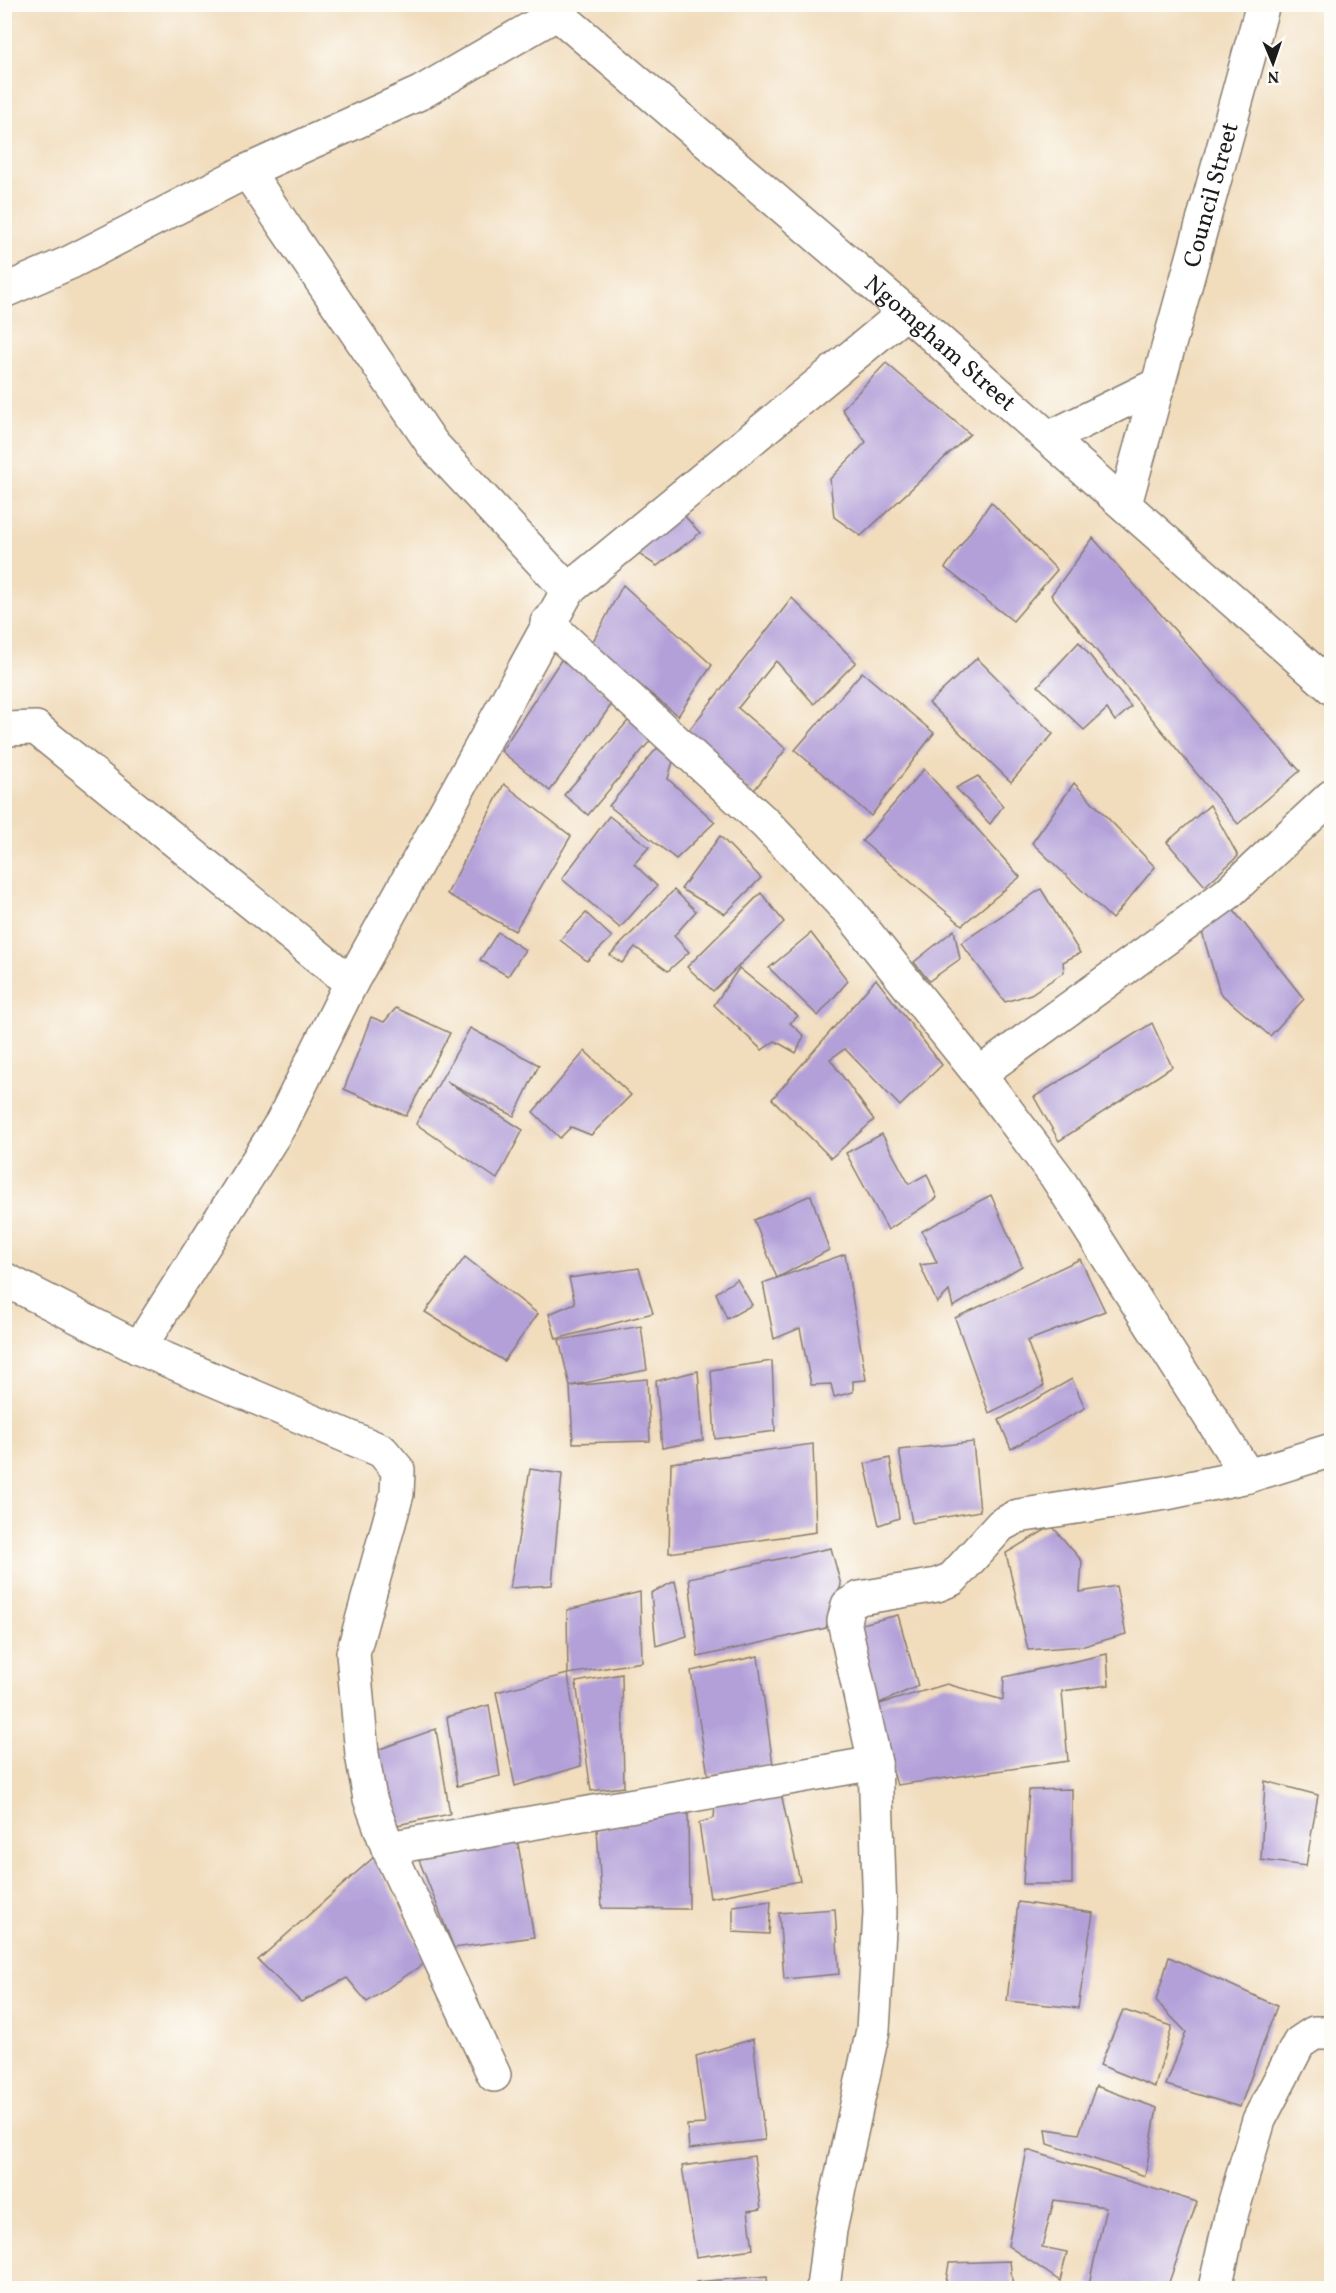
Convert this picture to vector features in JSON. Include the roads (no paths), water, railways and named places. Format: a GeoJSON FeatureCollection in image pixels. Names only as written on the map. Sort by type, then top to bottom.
{"type":"FeatureCollection","features":[{"type":"Feature","properties":{"kind":"street","name":"Council Street"},"geometry":{"type":"LineString","coordinates":[[1125,504],[1263,4]]}},
{"type":"Feature","properties":{"kind":"street"},"geometry":{"type":"LineString","coordinates":[[4,291],[70,262],[247,171],[420,93],[551,9]]}},
{"type":"Feature","properties":{"kind":"street","name":"Ngomgham Street"},"geometry":{"type":"LineString","coordinates":[[551,9],[906,312],[1332,688]]}},
{"type":"Feature","properties":{"kind":"street"},"geometry":{"type":"LineString","coordinates":[[247,171],[432,445],[568,590]]}},
{"type":"Feature","properties":{"kind":"street"},"geometry":{"type":"LineString","coordinates":[[139,1348],[282,1122],[351,983],[547,623],[568,590],[906,312]]}},
{"type":"Feature","properties":{"kind":"street"},"geometry":{"type":"LineString","coordinates":[[1049,438],[1159,384]]}},
{"type":"Feature","properties":{"kind":"street"},"geometry":{"type":"LineString","coordinates":[[547,623],[788,846],[849,910],[980,1074],[1056,1176],[1248,1476]]}},
{"type":"Feature","properties":{"kind":"street"},"geometry":{"type":"LineString","coordinates":[[4,729],[36,728],[351,983]]}},
{"type":"Feature","properties":{"kind":"street"},"geometry":{"type":"LineString","coordinates":[[980,1074],[1227,894],[1332,796]]}},
{"type":"Feature","properties":{"kind":"street"},"geometry":{"type":"LineString","coordinates":[[4,1279],[139,1348],[382,1451],[398,1470],[397,1494],[353,1653],[362,1754],[370,1799],[388,1848],[494,2075]]}},
{"type":"Feature","properties":{"kind":"street"},"geometry":{"type":"LineString","coordinates":[[823,2289],[830,2230],[873,2030],[880,1913],[875,1763],[844,1621],[848,1605],[860,1598],[937,1585],[952,1579],[1001,1525],[1018,1516],[1166,1493],[1248,1476],[1332,1450]]}},
{"type":"Feature","properties":{"kind":"street"},"geometry":{"type":"LineString","coordinates":[[388,1848],[875,1763]]}},
{"type":"Feature","properties":{"kind":"street"},"geometry":{"type":"LineString","coordinates":[[1215,2289],[1232,2212],[1259,2120],[1299,2043],[1314,2032],[1332,2033]]}}]}
